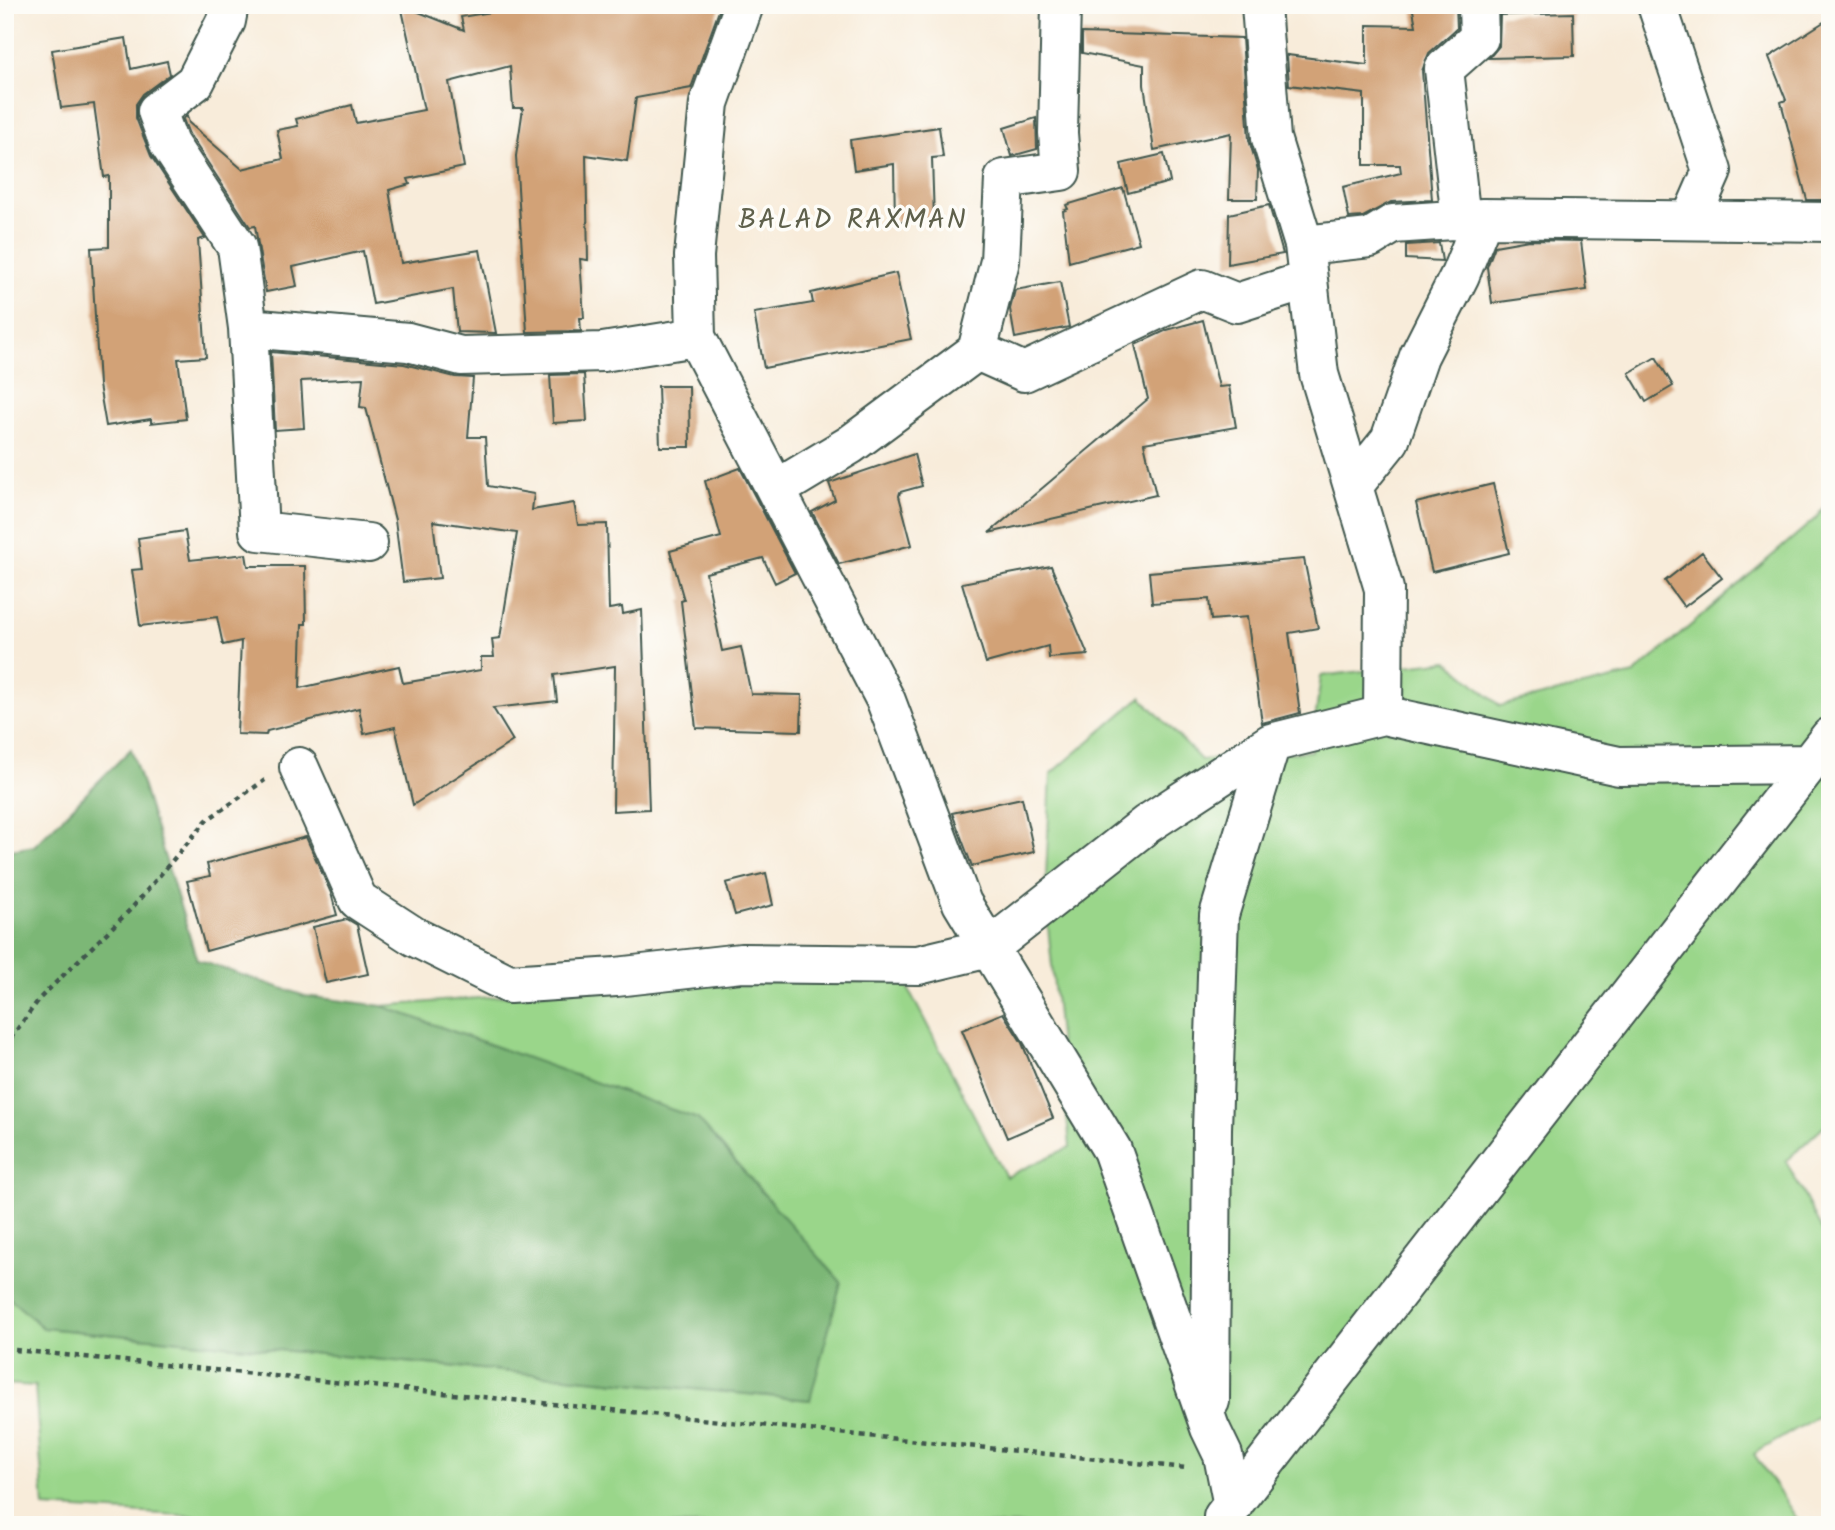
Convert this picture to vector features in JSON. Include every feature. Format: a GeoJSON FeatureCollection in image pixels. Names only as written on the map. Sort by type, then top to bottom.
{"type":"FeatureCollection","features":[{"type":"Feature","properties":{"kind":"street"},"geometry":{"type":"LineString","coordinates":[[229,5],[226,21],[195,82],[156,111],[169,144],[237,247],[248,328],[258,531],[369,543]]}},
{"type":"Feature","properties":{"kind":"street"},"geometry":{"type":"LineString","coordinates":[[744,5],[709,103],[694,256],[696,337],[886,701],[961,903],[1112,1150],[1217,1441]]}},
{"type":"Feature","properties":{"kind":"street"},"geometry":{"type":"LineString","coordinates":[[777,489],[850,445],[977,351],[1000,261],[1004,179],[1060,171],[1058,133],[1061,5]]}},
{"type":"Feature","properties":{"kind":"street"},"geometry":{"type":"LineString","coordinates":[[1261,5],[1271,138],[1306,262],[1319,374],[1384,589],[1383,715]]}},
{"type":"Feature","properties":{"kind":"street"},"geometry":{"type":"LineString","coordinates":[[1353,486],[1390,440],[1419,356],[1460,275],[1472,219],[1444,69],[1479,38],[1478,5]]}},
{"type":"Feature","properties":{"kind":"street"},"geometry":{"type":"LineString","coordinates":[[1657,5],[1712,171],[1691,219]]}},
{"type":"Feature","properties":{"kind":"street"},"geometry":{"type":"LineString","coordinates":[[977,351],[1024,372],[1202,289],[1237,303],[1306,262],[1370,237],[1393,224],[1472,219],[1830,222]]}},
{"type":"Feature","properties":{"kind":"street"},"geometry":{"type":"LineString","coordinates":[[248,328],[408,342],[461,356],[603,352],[696,337]]}},
{"type":"Feature","properties":{"kind":"street"},"geometry":{"type":"LineString","coordinates":[[299,767],[358,900],[415,937],[509,984],[616,977],[741,963],[918,965],[989,948],[1147,824],[1271,743],[1383,715],[1619,766],[1819,751]]}},
{"type":"Feature","properties":{"kind":"street"},"geometry":{"type":"LineString","coordinates":[[1225,1515],[1217,1441],[1212,1129],[1219,915],[1271,743]]}},
{"type":"Feature","properties":{"kind":"street"},"geometry":{"type":"LineString","coordinates":[[1225,1515],[1819,751]]}},
{"type":"Feature","properties":{"kind":"path"},"geometry":{"type":"LineString","coordinates":[[5,1046],[40,998],[131,909],[207,820],[264,780],[299,767]]}},
{"type":"Feature","properties":{"kind":"path"},"geometry":{"type":"LineString","coordinates":[[5,1349],[1194,1469],[1217,1441]]}},
{"type":"Feature","properties":{"kind":"green space"},"geometry":{"type":"Polygon","coordinates":[[[1830,498],[1830,1120],[1786,1161],[1830,1246],[1830,1409],[1754,1454],[1801,1525],[349,1525],[44,1507],[35,1386],[5,1384],[5,1294],[44,1328],[810,1400],[698,1119],[382,1006],[895,963],[1006,1177],[1070,1147],[1045,896],[1051,774],[1141,697],[1201,760],[1311,751],[1321,676],[1448,661],[1500,706],[1634,674],[1816,518],[1830,498]]]}},
{"type":"Feature","properties":{"kind":"green space"},"geometry":{"type":"Polygon","coordinates":[[[131,749],[197,960],[305,996],[382,1006],[698,1119],[841,1282],[810,1400],[43,1328],[5,1294],[5,851],[34,846],[131,749]]]}},
{"type":"Feature","properties":{"kind":"building"},"geometry":{"type":"Polygon","coordinates":[[[401,5],[464,30],[461,17],[534,5],[721,5],[691,88],[636,98],[627,161],[586,155],[588,260],[580,259],[584,318],[580,318],[581,331],[527,332],[516,156],[523,108],[513,108],[510,66],[449,82],[464,167],[408,179],[410,184],[389,190],[401,263],[480,250],[496,333],[457,332],[453,289],[373,304],[363,251],[293,267],[297,286],[266,292],[255,226],[250,227],[189,134],[183,119],[187,116],[189,123],[242,169],[283,159],[277,130],[298,126],[296,119],[352,105],[356,123],[424,110],[401,5]]]}},
{"type":"Feature","properties":{"kind":"building"},"geometry":{"type":"Polygon","coordinates":[[[1412,5],[1456,5],[1457,28],[1429,53],[1422,71],[1432,200],[1391,202],[1363,217],[1349,218],[1343,187],[1401,173],[1400,165],[1364,165],[1364,94],[1289,85],[1287,55],[1367,65],[1367,25],[1416,26],[1412,5]]]}},
{"type":"Feature","properties":{"kind":"building"},"geometry":{"type":"Polygon","coordinates":[[[1573,13],[1574,56],[1489,58],[1499,46],[1500,15],[1573,13]]]}},
{"type":"Feature","properties":{"kind":"building"},"geometry":{"type":"Polygon","coordinates":[[[1830,18],[1830,200],[1807,200],[1781,102],[1786,100],[1769,57],[1830,18]]]}},
{"type":"Feature","properties":{"kind":"building"},"geometry":{"type":"Polygon","coordinates":[[[1082,33],[1242,38],[1249,140],[1258,170],[1257,199],[1229,199],[1231,133],[1154,150],[1144,85],[1144,65],[1082,53],[1082,33]]]}},
{"type":"Feature","properties":{"kind":"building"},"geometry":{"type":"Polygon","coordinates":[[[126,38],[131,69],[167,61],[170,74],[143,94],[136,104],[136,118],[151,156],[205,238],[198,240],[206,357],[178,359],[186,419],[151,423],[151,419],[106,426],[99,385],[91,248],[109,247],[109,176],[104,177],[94,104],[61,108],[52,50],[126,38]]]}},
{"type":"Feature","properties":{"kind":"building"},"geometry":{"type":"Polygon","coordinates":[[[1036,118],[1037,149],[1012,156],[1004,128],[1036,118]]]}},
{"type":"Feature","properties":{"kind":"building"},"geometry":{"type":"Polygon","coordinates":[[[939,127],[943,157],[932,158],[934,220],[895,222],[894,164],[854,170],[850,140],[939,127]]]}},
{"type":"Feature","properties":{"kind":"building"},"geometry":{"type":"Polygon","coordinates":[[[1164,154],[1170,182],[1128,193],[1121,164],[1164,154]]]}},
{"type":"Feature","properties":{"kind":"building"},"geometry":{"type":"Polygon","coordinates":[[[1123,188],[1139,243],[1069,262],[1063,211],[1068,209],[1066,205],[1123,188]]]}},
{"type":"Feature","properties":{"kind":"building"},"geometry":{"type":"Polygon","coordinates":[[[1269,205],[1283,254],[1228,264],[1229,214],[1269,205]]]}},
{"type":"Feature","properties":{"kind":"building"},"geometry":{"type":"Polygon","coordinates":[[[1529,240],[1581,241],[1587,290],[1492,303],[1487,267],[1495,246],[1529,240]]]}},
{"type":"Feature","properties":{"kind":"building"},"geometry":{"type":"Polygon","coordinates":[[[1439,243],[1442,261],[1406,259],[1406,245],[1439,243]]]}},
{"type":"Feature","properties":{"kind":"building"},"geometry":{"type":"Polygon","coordinates":[[[896,273],[911,339],[764,368],[754,313],[813,303],[811,293],[896,273]]]}},
{"type":"Feature","properties":{"kind":"building"},"geometry":{"type":"Polygon","coordinates":[[[1060,282],[1069,327],[1015,338],[1010,309],[1015,290],[1060,282]]]}},
{"type":"Feature","properties":{"kind":"building"},"geometry":{"type":"Polygon","coordinates":[[[1203,320],[1219,387],[1229,386],[1236,427],[1144,443],[1156,495],[989,533],[1148,399],[1135,345],[1167,330],[1203,320]]]}},
{"type":"Feature","properties":{"kind":"building"},"geometry":{"type":"Polygon","coordinates":[[[271,352],[404,364],[455,377],[473,378],[468,437],[485,437],[488,486],[534,494],[532,510],[574,503],[578,525],[607,524],[609,609],[622,607],[623,614],[642,610],[649,809],[613,811],[615,666],[554,675],[557,701],[493,708],[513,741],[413,805],[395,727],[364,734],[359,708],[267,731],[266,735],[237,734],[241,641],[223,645],[217,617],[140,626],[132,570],[142,569],[138,538],[185,531],[190,560],[246,554],[248,566],[305,566],[306,624],[302,624],[300,688],[399,666],[403,683],[481,670],[481,657],[494,657],[492,639],[500,638],[517,533],[433,521],[440,578],[403,582],[395,520],[366,408],[360,407],[363,378],[301,381],[304,428],[275,430],[271,352]]]}},
{"type":"Feature","properties":{"kind":"building"},"geometry":{"type":"Polygon","coordinates":[[[1656,357],[1673,386],[1646,402],[1629,373],[1656,357]]]}},
{"type":"Feature","properties":{"kind":"building"},"geometry":{"type":"Polygon","coordinates":[[[584,374],[587,421],[553,423],[550,375],[584,374]]]}},
{"type":"Feature","properties":{"kind":"building"},"geometry":{"type":"Polygon","coordinates":[[[658,386],[689,386],[690,447],[660,447],[658,386]]]}},
{"type":"Feature","properties":{"kind":"building"},"geometry":{"type":"Polygon","coordinates":[[[914,454],[922,486],[900,492],[899,496],[912,545],[839,564],[812,512],[835,500],[829,483],[914,454]]]}},
{"type":"Feature","properties":{"kind":"building"},"geometry":{"type":"Polygon","coordinates":[[[740,468],[795,573],[775,583],[763,558],[706,573],[722,651],[741,647],[751,694],[802,695],[801,731],[696,728],[681,601],[684,600],[670,551],[721,537],[705,481],[740,468]]]}},
{"type":"Feature","properties":{"kind":"building"},"geometry":{"type":"Polygon","coordinates":[[[1493,484],[1509,553],[1432,572],[1416,503],[1493,484]]]}},
{"type":"Feature","properties":{"kind":"building"},"geometry":{"type":"Polygon","coordinates":[[[1702,552],[1722,578],[1684,607],[1665,581],[1702,552]]]}},
{"type":"Feature","properties":{"kind":"building"},"geometry":{"type":"Polygon","coordinates":[[[1304,559],[1318,628],[1289,633],[1300,713],[1262,723],[1247,617],[1211,620],[1209,599],[1152,603],[1149,572],[1304,559]]]}},
{"type":"Feature","properties":{"kind":"building"},"geometry":{"type":"Polygon","coordinates":[[[1051,566],[1088,655],[1049,658],[1048,646],[986,663],[962,583],[1051,566]]]}},
{"type":"Feature","properties":{"kind":"building"},"geometry":{"type":"Polygon","coordinates":[[[1022,798],[1034,852],[972,866],[952,813],[1022,798]]]}},
{"type":"Feature","properties":{"kind":"building"},"geometry":{"type":"Polygon","coordinates":[[[306,837],[331,893],[337,915],[206,951],[187,881],[210,876],[207,864],[306,837]]]}},
{"type":"Feature","properties":{"kind":"building"},"geometry":{"type":"Polygon","coordinates":[[[766,873],[773,905],[735,915],[726,883],[766,873]]]}},
{"type":"Feature","properties":{"kind":"building"},"geometry":{"type":"Polygon","coordinates":[[[347,919],[357,925],[368,974],[326,983],[313,927],[347,919]]]}},
{"type":"Feature","properties":{"kind":"building"},"geometry":{"type":"Polygon","coordinates":[[[1003,1013],[1022,1043],[1053,1118],[1007,1138],[962,1030],[1003,1013]]]}},
{"type":"Feature","properties":{"kind":"district","name":"BALAD RAXMAN"},"geometry":{"type":"Point","coordinates":[853,220]}}]}
